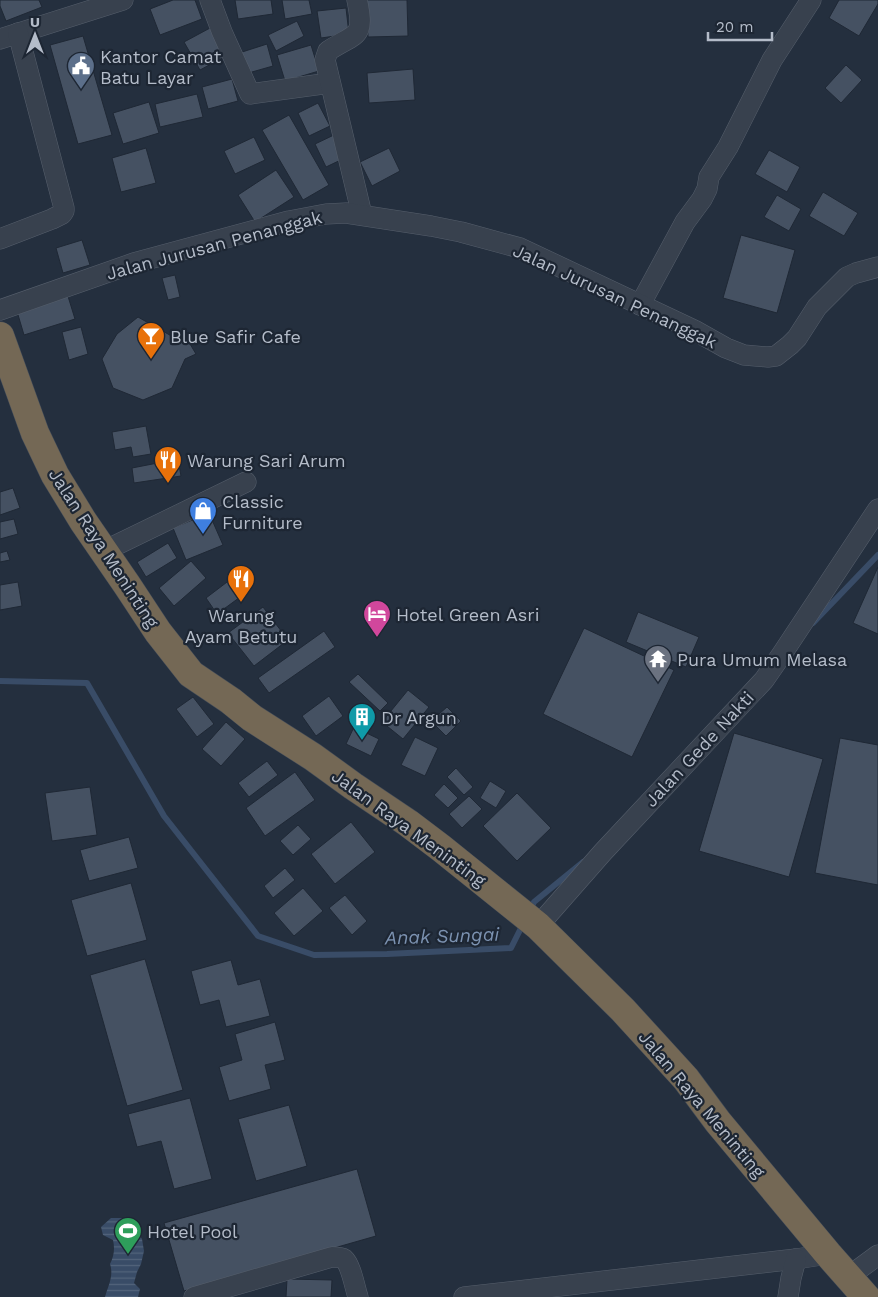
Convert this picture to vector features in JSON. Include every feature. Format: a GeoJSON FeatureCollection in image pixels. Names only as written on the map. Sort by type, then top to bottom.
{"type":"FeatureCollection","features":[{"type":"Feature","properties":{"kind":"highway","name":"Jalan Raya Meninting"},"geometry":{"type":"LineString","coordinates":[[0,336],[8,384],[35,433],[55,475],[83,521],[158,632],[191,674],[231,700],[252,718],[408,823],[535,924],[616,1004],[686,1080],[718,1122],[857,1287]]}},
{"type":"Feature","properties":{"kind":"street"},"geometry":{"type":"LineString","coordinates":[[0,239],[52,219],[62,214],[64,208],[9,36],[123,0]]}},
{"type":"Feature","properties":{"kind":"street"},"geometry":{"type":"LineString","coordinates":[[210,0],[250,94],[330,83]]}},
{"type":"Feature","properties":{"kind":"street"},"geometry":{"type":"LineString","coordinates":[[357,0],[360,25],[356,33],[349,40],[328,51],[325,60],[362,215]]}},
{"type":"Feature","properties":{"kind":"street"},"geometry":{"type":"LineString","coordinates":[[640,305],[685,222],[702,199],[707,189],[709,177],[728,147],[772,60],[810,0]]}},
{"type":"Feature","properties":{"kind":"street","name":"Jalan Jurusan Penanggak"},"geometry":{"type":"LineString","coordinates":[[0,310],[134,263],[289,221],[326,214],[346,213],[461,232],[520,248],[694,330],[726,348],[744,355],[763,357],[776,356],[797,338],[817,307],[847,277],[878,267]]}},
{"type":"Feature","properties":{"kind":"street"},"geometry":{"type":"LineString","coordinates":[[104,551],[246,482]]}},
{"type":"Feature","properties":{"kind":"street","name":"Jalan Gede Nakti"},"geometry":{"type":"LineString","coordinates":[[535,924],[764,680],[878,509]]}},
{"type":"Feature","properties":{"kind":"street"},"geometry":{"type":"LineString","coordinates":[[464,1297],[796,1260],[828,1254]]}},
{"type":"Feature","properties":{"kind":"street"},"geometry":{"type":"LineString","coordinates":[[857,1287],[878,1255]]}},
{"type":"Feature","properties":{"kind":"street"},"geometry":{"type":"LineString","coordinates":[[194,1297],[332,1257],[345,1260],[358,1297]]}},
{"type":"Feature","properties":{"kind":"street"},"geometry":{"type":"LineString","coordinates":[[788,1297],[796,1260]]}},
{"type":"Feature","properties":{"kind":"street"},"geometry":{"type":"LineString","coordinates":[[557,1297],[577,1284]]}},
{"type":"Feature","properties":{"kind":"water","name":"Hotel Pool"},"geometry":{"type":"Polygon","coordinates":[[[111,1218],[124,1218],[142,1239],[144,1251],[134,1283],[140,1289],[138,1297],[105,1297],[111,1277],[110,1264],[114,1246],[113,1240],[103,1235],[101,1227],[111,1218]]]}},
{"type":"Feature","properties":{"kind":"building"},"geometry":{"type":"Polygon","coordinates":[[[0,0],[39,0],[42,7],[6,21],[0,6],[0,0]]]}},
{"type":"Feature","properties":{"kind":"building"},"geometry":{"type":"Polygon","coordinates":[[[173,0],[195,0],[202,19],[160,35],[150,9],[173,0]]]}},
{"type":"Feature","properties":{"kind":"building"},"geometry":{"type":"Polygon","coordinates":[[[235,0],[271,0],[273,14],[238,19],[235,0]]]}},
{"type":"Feature","properties":{"kind":"building"},"geometry":{"type":"Polygon","coordinates":[[[282,0],[309,0],[312,14],[285,19],[282,0]]]}},
{"type":"Feature","properties":{"kind":"building"},"geometry":{"type":"Polygon","coordinates":[[[367,0],[407,0],[408,36],[368,37],[367,0]]]}},
{"type":"Feature","properties":{"kind":"building"},"geometry":{"type":"Polygon","coordinates":[[[839,0],[878,0],[878,4],[859,36],[829,18],[839,0]]]}},
{"type":"Feature","properties":{"kind":"building"},"geometry":{"type":"Polygon","coordinates":[[[346,8],[349,34],[321,38],[317,11],[346,8]]]}},
{"type":"Feature","properties":{"kind":"building"},"geometry":{"type":"Polygon","coordinates":[[[297,21],[304,36],[276,51],[268,35],[297,21]]]}},
{"type":"Feature","properties":{"kind":"building"},"geometry":{"type":"Polygon","coordinates":[[[210,28],[226,56],[200,70],[184,42],[210,28]]]}},
{"type":"Feature","properties":{"kind":"building","name":"Kantor Camat Batu Layar"},"geometry":{"type":"Polygon","coordinates":[[[83,36],[112,135],[78,144],[50,45],[83,36]]]}},
{"type":"Feature","properties":{"kind":"building"},"geometry":{"type":"Polygon","coordinates":[[[267,44],[273,66],[245,74],[239,53],[267,44]]]}},
{"type":"Feature","properties":{"kind":"building"},"geometry":{"type":"Polygon","coordinates":[[[311,45],[319,71],[285,81],[277,55],[311,45]]]}},
{"type":"Feature","properties":{"kind":"building"},"geometry":{"type":"Polygon","coordinates":[[[846,65],[862,80],[841,103],[825,88],[846,65]]]}},
{"type":"Feature","properties":{"kind":"building"},"geometry":{"type":"Polygon","coordinates":[[[413,69],[415,100],[369,103],[367,73],[413,69]]]}},
{"type":"Feature","properties":{"kind":"building"},"geometry":{"type":"Polygon","coordinates":[[[232,79],[238,101],[208,109],[202,87],[232,79]]]}},
{"type":"Feature","properties":{"kind":"building"},"geometry":{"type":"Polygon","coordinates":[[[197,94],[203,117],[160,127],[155,104],[197,94]]]}},
{"type":"Feature","properties":{"kind":"building"},"geometry":{"type":"Polygon","coordinates":[[[149,102],[159,133],[123,144],[113,113],[149,102]]]}},
{"type":"Feature","properties":{"kind":"building"},"geometry":{"type":"Polygon","coordinates":[[[318,103],[330,126],[309,136],[298,113],[318,103]]]}},
{"type":"Feature","properties":{"kind":"building"},"geometry":{"type":"Polygon","coordinates":[[[289,115],[329,185],[303,200],[262,130],[289,115]]]}},
{"type":"Feature","properties":{"kind":"building"},"geometry":{"type":"Polygon","coordinates":[[[336,134],[347,157],[326,167],[315,144],[336,134]]]}},
{"type":"Feature","properties":{"kind":"building"},"geometry":{"type":"Polygon","coordinates":[[[254,137],[265,160],[235,174],[224,151],[254,137]]]}},
{"type":"Feature","properties":{"kind":"building"},"geometry":{"type":"Polygon","coordinates":[[[146,148],[156,183],[121,192],[112,158],[146,148]]]}},
{"type":"Feature","properties":{"kind":"building"},"geometry":{"type":"Polygon","coordinates":[[[389,148],[400,171],[372,186],[360,162],[389,148]]]}},
{"type":"Feature","properties":{"kind":"building"},"geometry":{"type":"Polygon","coordinates":[[[769,150],[800,167],[787,192],[755,174],[769,150]]]}},
{"type":"Feature","properties":{"kind":"building"},"geometry":{"type":"Polygon","coordinates":[[[276,170],[294,197],[255,222],[238,195],[276,170]]]}},
{"type":"Feature","properties":{"kind":"building"},"geometry":{"type":"Polygon","coordinates":[[[823,192],[858,213],[844,236],[809,216],[823,192]]]}},
{"type":"Feature","properties":{"kind":"building"},"geometry":{"type":"Polygon","coordinates":[[[777,195],[801,209],[789,231],[764,217],[777,195]]]}},
{"type":"Feature","properties":{"kind":"building"},"geometry":{"type":"Polygon","coordinates":[[[741,235],[795,250],[777,313],[723,298],[741,235]]]}},
{"type":"Feature","properties":{"kind":"building"},"geometry":{"type":"Polygon","coordinates":[[[82,240],[90,265],[63,273],[56,248],[82,240]]]}},
{"type":"Feature","properties":{"kind":"building"},"geometry":{"type":"Polygon","coordinates":[[[175,275],[180,297],[168,300],[162,278],[175,275]]]}},
{"type":"Feature","properties":{"kind":"building"},"geometry":{"type":"Polygon","coordinates":[[[67,293],[75,319],[24,335],[16,308],[67,293]]]}},
{"type":"Feature","properties":{"kind":"building"},"geometry":{"type":"Polygon","coordinates":[[[138,317],[175,338],[184,334],[196,354],[185,359],[172,388],[143,400],[113,388],[102,359],[117,334],[138,317]]]}},
{"type":"Feature","properties":{"kind":"building"},"geometry":{"type":"Polygon","coordinates":[[[81,327],[88,354],[69,360],[62,332],[81,327]]]}},
{"type":"Feature","properties":{"kind":"building"},"geometry":{"type":"Polygon","coordinates":[[[146,426],[151,454],[133,457],[131,447],[115,450],[112,432],[146,426]]]}},
{"type":"Feature","properties":{"kind":"building"},"geometry":{"type":"Polygon","coordinates":[[[178,459],[181,476],[134,483],[132,468],[178,459]]]}},
{"type":"Feature","properties":{"kind":"building"},"geometry":{"type":"Polygon","coordinates":[[[13,488],[20,508],[0,515],[0,492],[13,488]]]}},
{"type":"Feature","properties":{"kind":"building"},"geometry":{"type":"Polygon","coordinates":[[[209,513],[223,545],[186,560],[173,528],[209,513]]]}},
{"type":"Feature","properties":{"kind":"building"},"geometry":{"type":"Polygon","coordinates":[[[14,519],[18,534],[0,539],[0,522],[14,519]]]}},
{"type":"Feature","properties":{"kind":"building"},"geometry":{"type":"Polygon","coordinates":[[[168,543],[177,558],[146,577],[137,562],[168,543]]]}},
{"type":"Feature","properties":{"kind":"building"},"geometry":{"type":"Polygon","coordinates":[[[7,551],[10,560],[0,562],[0,553],[7,551]]]}},
{"type":"Feature","properties":{"kind":"building"},"geometry":{"type":"Polygon","coordinates":[[[191,561],[206,578],[174,606],[159,588],[191,561]]]}},
{"type":"Feature","properties":{"kind":"building"},"geometry":{"type":"Polygon","coordinates":[[[878,567],[878,634],[853,623],[878,567]]]}},
{"type":"Feature","properties":{"kind":"building"},"geometry":{"type":"Polygon","coordinates":[[[235,576],[247,592],[217,614],[206,598],[235,576]]]}},
{"type":"Feature","properties":{"kind":"building"},"geometry":{"type":"Polygon","coordinates":[[[18,582],[22,606],[0,610],[0,585],[18,582]]]}},
{"type":"Feature","properties":{"kind":"building"},"geometry":{"type":"Polygon","coordinates":[[[263,607],[288,640],[254,666],[228,633],[263,607]]]}},
{"type":"Feature","properties":{"kind":"building"},"geometry":{"type":"Polygon","coordinates":[[[638,612],[699,637],[686,667],[626,642],[638,612]]]}},
{"type":"Feature","properties":{"kind":"building"},"geometry":{"type":"Polygon","coordinates":[[[584,628],[674,670],[632,757],[543,714],[584,628]]]}},
{"type":"Feature","properties":{"kind":"building"},"geometry":{"type":"Polygon","coordinates":[[[324,631],[335,647],[269,693],[258,678],[324,631]]]}},
{"type":"Feature","properties":{"kind":"building"},"geometry":{"type":"Polygon","coordinates":[[[358,674],[388,703],[380,711],[349,682],[358,674]]]}},
{"type":"Feature","properties":{"kind":"building"},"geometry":{"type":"Polygon","coordinates":[[[408,690],[429,707],[403,739],[382,722],[408,690]]]}},
{"type":"Feature","properties":{"kind":"building"},"geometry":{"type":"Polygon","coordinates":[[[329,696],[343,716],[316,736],[302,716],[329,696]]]}},
{"type":"Feature","properties":{"kind":"building"},"geometry":{"type":"Polygon","coordinates":[[[193,697],[214,724],[197,737],[176,709],[193,697]]]}},
{"type":"Feature","properties":{"kind":"building"},"geometry":{"type":"Polygon","coordinates":[[[447,707],[461,721],[446,736],[431,721],[447,707]]]}},
{"type":"Feature","properties":{"kind":"building"},"geometry":{"type":"Polygon","coordinates":[[[226,722],[245,739],[221,766],[202,749],[226,722]]]}},
{"type":"Feature","properties":{"kind":"building","name":"Dr Argun"},"geometry":{"type":"Polygon","coordinates":[[[354,727],[379,739],[371,756],[346,744],[354,727]]]}},
{"type":"Feature","properties":{"kind":"building"},"geometry":{"type":"Polygon","coordinates":[[[734,733],[823,759],[789,877],[699,851],[734,733]]]}},
{"type":"Feature","properties":{"kind":"building"},"geometry":{"type":"Polygon","coordinates":[[[415,737],[438,748],[425,776],[401,765],[415,737]]]}},
{"type":"Feature","properties":{"kind":"building"},"geometry":{"type":"Polygon","coordinates":[[[840,738],[878,745],[878,885],[815,873],[840,738]]]}},
{"type":"Feature","properties":{"kind":"building"},"geometry":{"type":"Polygon","coordinates":[[[267,761],[278,775],[249,797],[238,783],[267,761]]]}},
{"type":"Feature","properties":{"kind":"building"},"geometry":{"type":"Polygon","coordinates":[[[456,768],[473,787],[464,795],[447,777],[456,768]]]}},
{"type":"Feature","properties":{"kind":"building"},"geometry":{"type":"Polygon","coordinates":[[[295,772],[315,800],[265,836],[246,808],[295,772]]]}},
{"type":"Feature","properties":{"kind":"building"},"geometry":{"type":"Polygon","coordinates":[[[490,781],[506,791],[496,808],[480,798],[490,781]]]}},
{"type":"Feature","properties":{"kind":"building"},"geometry":{"type":"Polygon","coordinates":[[[444,784],[458,798],[448,808],[434,795],[444,784]]]}},
{"type":"Feature","properties":{"kind":"building"},"geometry":{"type":"Polygon","coordinates":[[[90,787],[97,835],[52,841],[45,793],[90,787]]]}},
{"type":"Feature","properties":{"kind":"building"},"geometry":{"type":"Polygon","coordinates":[[[517,793],[551,828],[517,861],[483,826],[517,793]]]}},
{"type":"Feature","properties":{"kind":"building"},"geometry":{"type":"Polygon","coordinates":[[[469,796],[482,809],[462,828],[449,814],[469,796]]]}},
{"type":"Feature","properties":{"kind":"building"},"geometry":{"type":"Polygon","coordinates":[[[351,822],[375,852],[335,884],[311,854],[351,822]]]}},
{"type":"Feature","properties":{"kind":"building"},"geometry":{"type":"Polygon","coordinates":[[[298,825],[311,839],[293,855],[280,841],[298,825]]]}},
{"type":"Feature","properties":{"kind":"building"},"geometry":{"type":"Polygon","coordinates":[[[129,837],[138,868],[89,881],[80,850],[129,837]]]}},
{"type":"Feature","properties":{"kind":"building"},"geometry":{"type":"Polygon","coordinates":[[[285,868],[295,880],[273,898],[264,886],[285,868]]]}},
{"type":"Feature","properties":{"kind":"building"},"geometry":{"type":"Polygon","coordinates":[[[131,883],[147,940],[87,956],[71,900],[131,883]]]}},
{"type":"Feature","properties":{"kind":"building"},"geometry":{"type":"Polygon","coordinates":[[[303,888],[323,911],[294,936],[274,913],[303,888]]]}},
{"type":"Feature","properties":{"kind":"building"},"geometry":{"type":"Polygon","coordinates":[[[345,895],[367,921],[352,935],[329,908],[345,895]]]}},
{"type":"Feature","properties":{"kind":"building"},"geometry":{"type":"Polygon","coordinates":[[[145,959],[183,1090],[127,1106],[90,975],[145,959]]]}},
{"type":"Feature","properties":{"kind":"building"},"geometry":{"type":"Polygon","coordinates":[[[231,960],[238,985],[260,979],[270,1016],[226,1027],[219,1000],[200,1005],[191,971],[231,960]]]}},
{"type":"Feature","properties":{"kind":"building"},"geometry":{"type":"Polygon","coordinates":[[[275,1022],[285,1060],[265,1065],[271,1089],[229,1101],[219,1067],[242,1060],[235,1034],[275,1022]]]}},
{"type":"Feature","properties":{"kind":"building"},"geometry":{"type":"Polygon","coordinates":[[[190,1098],[212,1179],[174,1189],[161,1141],[137,1147],[128,1114],[190,1098]]]}},
{"type":"Feature","properties":{"kind":"building"},"geometry":{"type":"Polygon","coordinates":[[[289,1105],[307,1166],[256,1181],[238,1119],[289,1105]]]}},
{"type":"Feature","properties":{"kind":"building"},"geometry":{"type":"Polygon","coordinates":[[[357,1169],[376,1236],[184,1291],[164,1223],[357,1169]]]}},
{"type":"Feature","properties":{"kind":"building"},"geometry":{"type":"Polygon","coordinates":[[[287,1279],[332,1280],[331,1297],[286,1297],[287,1279]]]}},
{"type":"Feature","properties":{"kind":"waterway","name":"Anak Sungai"},"geometry":{"type":"LineString","coordinates":[[813,623],[878,555]]}},
{"type":"Feature","properties":{"kind":"waterway","name":"Anak Sungai"},"geometry":{"type":"LineString","coordinates":[[0,681],[87,683],[164,816],[258,936],[314,955],[387,954],[511,948],[523,924]]}},
{"type":"Feature","properties":{"kind":"waterway","name":"Anak Sungai"},"geometry":{"type":"LineString","coordinates":[[530,910],[534,902],[583,862]]}},
{"type":"Feature","properties":{"kind":"place","name":"Kantor Camat Batu Layar"},"geometry":{"type":"Point","coordinates":[81,90]}},
{"type":"Feature","properties":{"kind":"place","name":"Blue Safir Cafe"},"geometry":{"type":"Point","coordinates":[151,360]}},
{"type":"Feature","properties":{"kind":"place","name":"Warung Sari Arum"},"geometry":{"type":"Point","coordinates":[168,484]}},
{"type":"Feature","properties":{"kind":"place","name":"Classic Furniture"},"geometry":{"type":"Point","coordinates":[203,535]}},
{"type":"Feature","properties":{"kind":"place","name":"Warung Ayam Betutu"},"geometry":{"type":"Point","coordinates":[241,603]}},
{"type":"Feature","properties":{"kind":"place","name":"Hotel Green Asri"},"geometry":{"type":"Point","coordinates":[377,638]}},
{"type":"Feature","properties":{"kind":"place","name":"Pura Umum Melasa"},"geometry":{"type":"Point","coordinates":[658,683]}},
{"type":"Feature","properties":{"kind":"place","name":"Dr Argun"},"geometry":{"type":"Point","coordinates":[362,741]}},
{"type":"Feature","properties":{"kind":"place","name":"Hotel Pool"},"geometry":{"type":"Point","coordinates":[128,1255]}}]}
